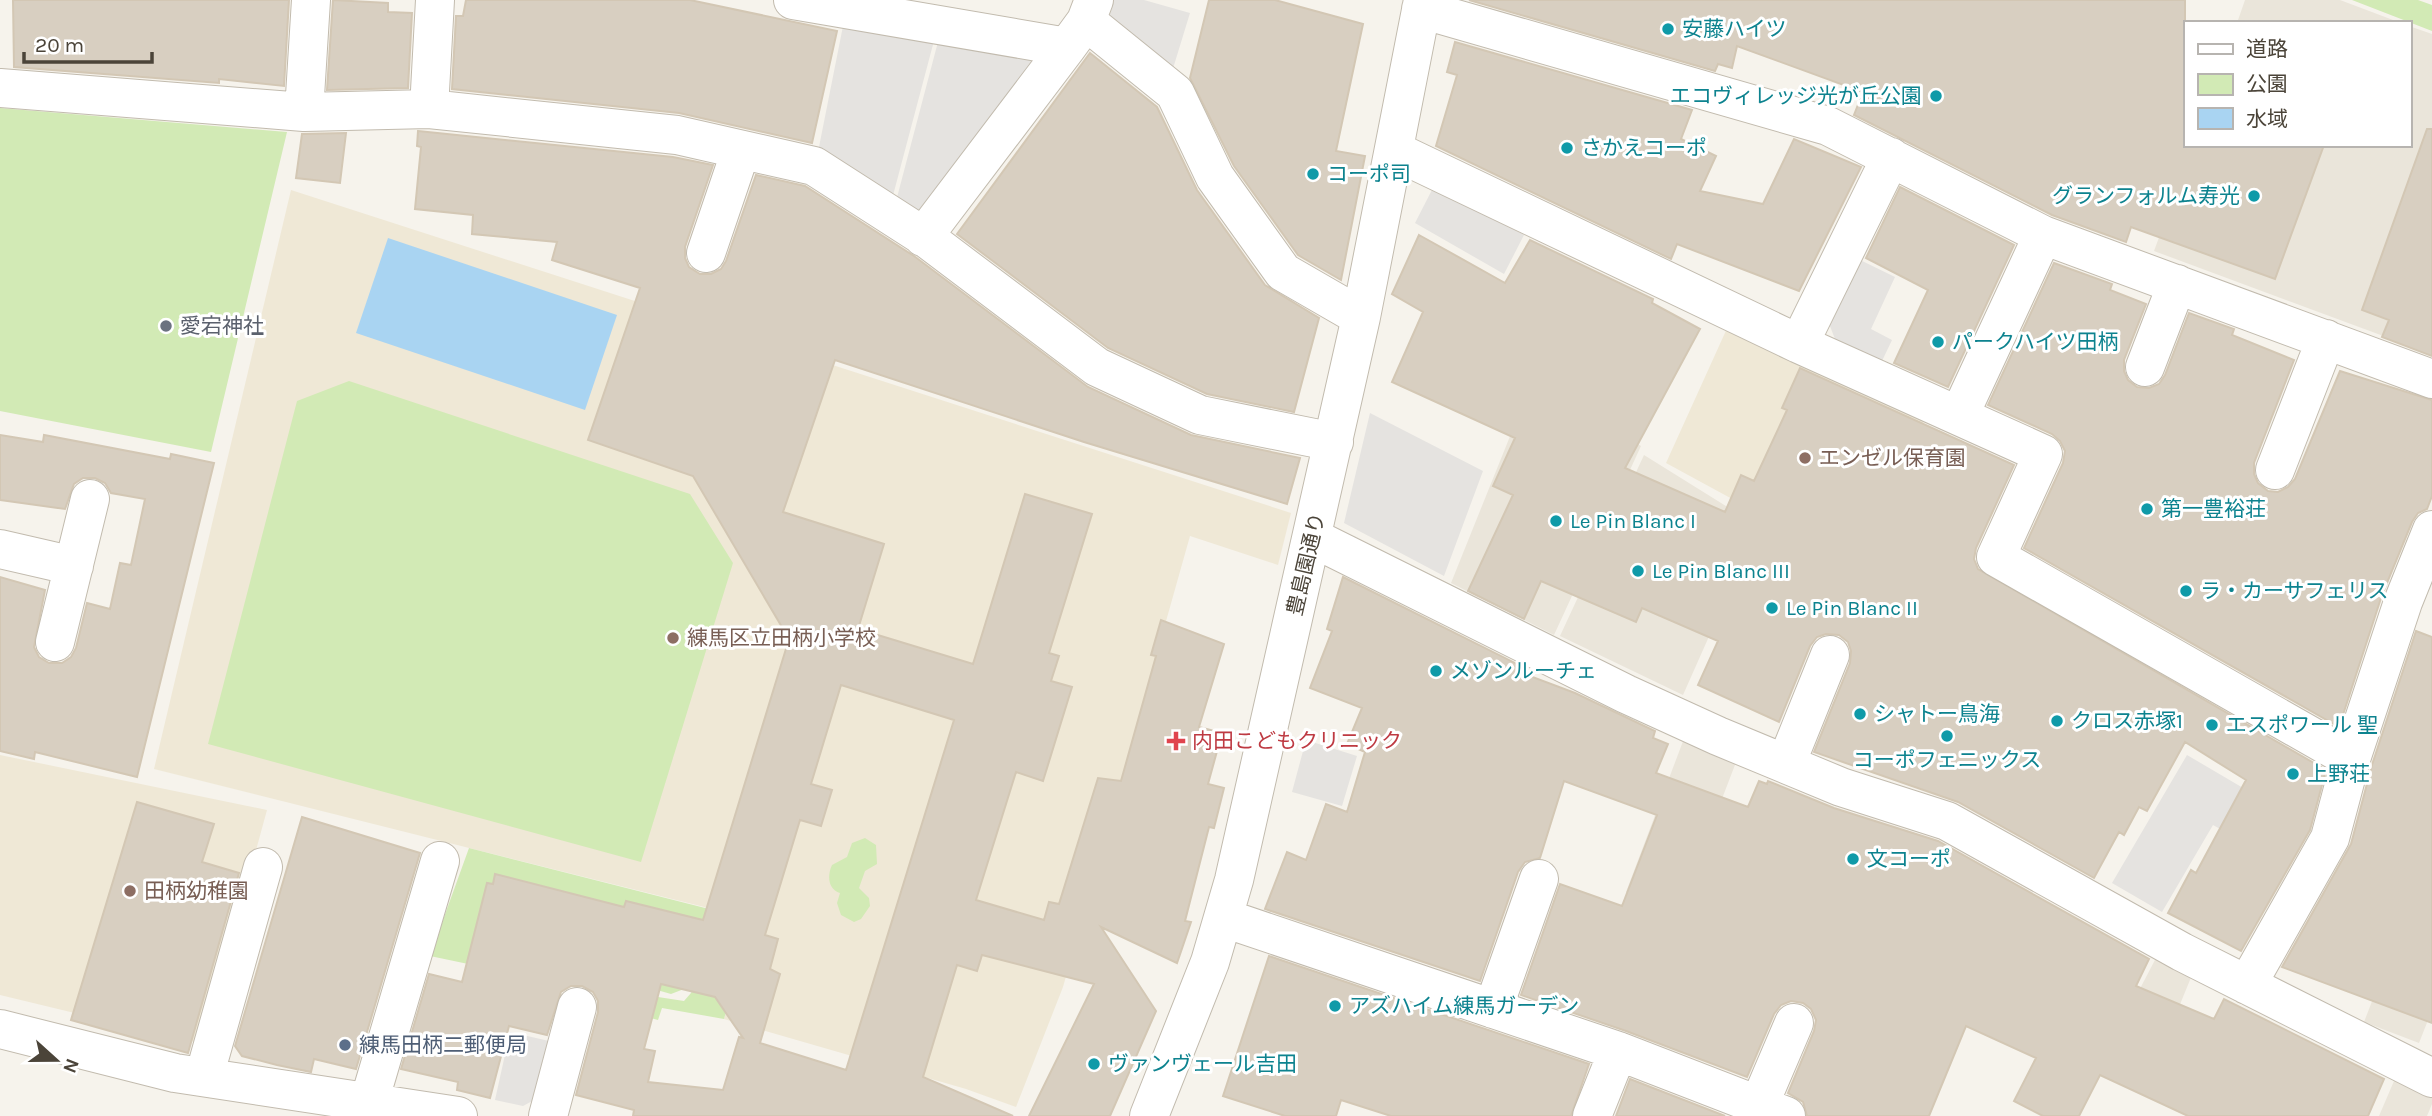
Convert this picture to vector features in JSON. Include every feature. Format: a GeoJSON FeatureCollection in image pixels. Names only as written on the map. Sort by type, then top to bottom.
{"type":"FeatureCollection","features":[{"type":"Feature","properties":{"kind":"street"},"geometry":{"type":"LineString","coordinates":[[304,112],[311,0]]}},
{"type":"Feature","properties":{"kind":"street"},"geometry":{"type":"LineString","coordinates":[[429,109],[435,0]]}},
{"type":"Feature","properties":{"kind":"street"},"geometry":{"type":"LineString","coordinates":[[793,0],[1082,23],[1175,93],[1215,177],[1283,272],[1361,317]]}},
{"type":"Feature","properties":{"kind":"street"},"geometry":{"type":"LineString","coordinates":[[1422,5],[1828,126],[2043,234],[2432,379]]}},
{"type":"Feature","properties":{"kind":"street","name":"豊島園通り"},"geometry":{"type":"LineString","coordinates":[[1161,1113],[1224,918],[1334,442],[1395,151],[1422,5]]}},
{"type":"Feature","properties":{"kind":"street"},"geometry":{"type":"LineString","coordinates":[[923,237],[1082,23]]}},
{"type":"Feature","properties":{"kind":"street"},"geometry":{"type":"LineString","coordinates":[[0,88],[304,112],[429,109],[677,135],[814,166],[923,237],[1097,367],[1200,415],[1334,442]]}},
{"type":"Feature","properties":{"kind":"street"},"geometry":{"type":"LineString","coordinates":[[706,253],[740,149]]}},
{"type":"Feature","properties":{"kind":"street"},"geometry":{"type":"LineString","coordinates":[[1395,151],[1800,344],[2043,454],[1996,557],[2351,759]]}},
{"type":"Feature","properties":{"kind":"street"},"geometry":{"type":"LineString","coordinates":[[1800,344],[1891,157]]}},
{"type":"Feature","properties":{"kind":"street"},"geometry":{"type":"LineString","coordinates":[[1959,416],[2043,234]]}},
{"type":"Feature","properties":{"kind":"street"},"geometry":{"type":"LineString","coordinates":[[2145,367],[2177,284]]}},
{"type":"Feature","properties":{"kind":"street"},"geometry":{"type":"LineString","coordinates":[[2275,470],[2326,339]]}},
{"type":"Feature","properties":{"kind":"street"},"geometry":{"type":"LineString","coordinates":[[55,642],[90,499]]}},
{"type":"Feature","properties":{"kind":"street"},"geometry":{"type":"LineString","coordinates":[[2247,985],[2330,838],[2351,759],[2418,607],[2432,530]]}},
{"type":"Feature","properties":{"kind":"street"},"geometry":{"type":"LineString","coordinates":[[1313,538],[1626,694],[1841,787],[1947,821],[2247,985],[2432,1078]]}},
{"type":"Feature","properties":{"kind":"street"},"geometry":{"type":"LineString","coordinates":[[0,549],[74,566]]}},
{"type":"Feature","properties":{"kind":"street"},"geometry":{"type":"LineString","coordinates":[[1786,764],[1830,655]]}},
{"type":"Feature","properties":{"kind":"street"},"geometry":{"type":"LineString","coordinates":[[369,1102],[440,860]]}},
{"type":"Feature","properties":{"kind":"street"},"geometry":{"type":"LineString","coordinates":[[204,1077],[263,867]]}},
{"type":"Feature","properties":{"kind":"street"},"geometry":{"type":"LineString","coordinates":[[1493,1009],[1539,879]]}},
{"type":"Feature","properties":{"kind":"street"},"geometry":{"type":"LineString","coordinates":[[1224,918],[1618,1051],[1772,1111],[1794,1023]]}},
{"type":"Feature","properties":{"kind":"street"},"geometry":{"type":"LineString","coordinates":[[548,1116],[577,1007]]}},
{"type":"Feature","properties":{"kind":"street"},"geometry":{"type":"LineString","coordinates":[[0,1029],[175,1073],[458,1116]]}},
{"type":"Feature","properties":{"kind":"street"},"geometry":{"type":"LineString","coordinates":[[1592,1116],[1618,1051]]}},
{"type":"Feature","properties":{"kind":"shaded area"},"geometry":{"type":"Polygon","coordinates":[[[1106,0],[1144,0],[1190,13],[1171,75],[1107,25],[1106,0]]]}},
{"type":"Feature","properties":{"kind":"shaded area"},"geometry":{"type":"Polygon","coordinates":[[[2245,0],[2340,0],[2396,21],[2238,21],[2245,0]]]}},
{"type":"Feature","properties":{"kind":"shaded area"},"geometry":{"type":"Polygon","coordinates":[[[844,21],[935,37],[891,203],[818,152],[844,21]]]}},
{"type":"Feature","properties":{"kind":"shaded area"},"geometry":{"type":"Polygon","coordinates":[[[2411,27],[2432,34],[2432,354],[2154,251],[2192,147],[2411,147],[2411,27]]]}},
{"type":"Feature","properties":{"kind":"shaded area"},"geometry":{"type":"Polygon","coordinates":[[[939,38],[1041,58],[926,215],[895,205],[939,38]]]}},
{"type":"Feature","properties":{"kind":"shaded area"},"geometry":{"type":"Polygon","coordinates":[[[1435,184],[1524,235],[1504,274],[1415,223],[1435,184]]]}},
{"type":"Feature","properties":{"kind":"shaded area","name":"練馬区立田柄小学校"},"geometry":{"type":"Polygon","coordinates":[[[291,190],[1291,513],[1278,565],[1190,536],[1063,987],[1016,1107],[966,1089],[724,1019],[752,919],[154,769],[291,190]]]}},
{"type":"Feature","properties":{"kind":"shaded area"},"geometry":{"type":"Polygon","coordinates":[[[1854,257],[1895,277],[1871,329],[1892,340],[1882,361],[1835,339],[1826,316],[1854,257]]]}},
{"type":"Feature","properties":{"kind":"shaded area"},"geometry":{"type":"Polygon","coordinates":[[[1729,324],[1927,415],[1887,497],[1872,575],[1666,463],[1729,324]]]}},
{"type":"Feature","properties":{"kind":"shaded area","name":"Le Pin Blanc I"},"geometry":{"type":"Polygon","coordinates":[[[1531,384],[1641,446],[1554,635],[1451,583],[1531,384]]]}},
{"type":"Feature","properties":{"kind":"shaded area"},"geometry":{"type":"Polygon","coordinates":[[[1370,413],[1483,471],[1444,576],[1344,523],[1370,413]]]}},
{"type":"Feature","properties":{"kind":"shaded area"},"geometry":{"type":"Polygon","coordinates":[[[1644,455],[1758,526],[1683,695],[1560,636],[1644,455]]]}},
{"type":"Feature","properties":{"kind":"shaded area"},"geometry":{"type":"Polygon","coordinates":[[[1685,736],[1738,757],[1679,911],[1626,892],[1685,736]]]}},
{"type":"Feature","properties":{"kind":"shaded area"},"geometry":{"type":"Polygon","coordinates":[[[1306,740],[1357,756],[1342,806],[1292,792],[1306,740]]]}},
{"type":"Feature","properties":{"kind":"shaded area"},"geometry":{"type":"Polygon","coordinates":[[[0,755],[267,810],[203,1044],[0,995],[0,755]]]}},
{"type":"Feature","properties":{"kind":"shaded area"},"geometry":{"type":"Polygon","coordinates":[[[2187,755],[2267,802],[2243,842],[2213,825],[2162,912],[2112,883],[2187,755]]]}},
{"type":"Feature","properties":{"kind":"shaded area"},"geometry":{"type":"Polygon","coordinates":[[[2412,898],[2432,1010],[2419,1043],[2364,1022],[2412,898]]]}},
{"type":"Feature","properties":{"kind":"shaded area"},"geometry":{"type":"Polygon","coordinates":[[[2156,958],[2192,975],[2143,1095],[2121,1025],[2156,958]]]}},
{"type":"Feature","properties":{"kind":"shaded area"},"geometry":{"type":"Polygon","coordinates":[[[510,1032],[549,1041],[536,1099],[523,1106],[495,1100],[510,1032]]]}},
{"type":"Feature","properties":{"kind":"shaded area"},"geometry":{"type":"Polygon","coordinates":[[[2397,1074],[2432,1089],[2432,1104],[2427,1116],[2379,1116],[2397,1074]]]}},
{"type":"Feature","properties":{"kind":"green space"},"geometry":{"type":"Polygon","coordinates":[[[2352,0],[2418,0],[2432,5],[2432,31],[2352,0]]]}},
{"type":"Feature","properties":{"kind":"green space"},"geometry":{"type":"Polygon","coordinates":[[[0,108],[287,132],[211,452],[0,411],[0,108]]]}},
{"type":"Feature","properties":{"kind":"green space"},"geometry":{"type":"Polygon","coordinates":[[[349,381],[690,494],[733,563],[641,862],[208,744],[297,401],[349,381]]]}},
{"type":"Feature","properties":{"kind":"green space"},"geometry":{"type":"Polygon","coordinates":[[[865,838],[876,845],[877,864],[865,871],[859,888],[869,898],[870,906],[861,919],[854,922],[841,915],[837,903],[840,893],[831,885],[829,873],[832,865],[847,857],[852,843],[865,838]]]}},
{"type":"Feature","properties":{"kind":"green space"},"geometry":{"type":"Polygon","coordinates":[[[469,848],[713,910],[684,989],[671,994],[643,986],[657,909],[626,901],[624,907],[496,874],[493,884],[487,883],[476,926],[569,985],[430,956],[469,848]]]}},
{"type":"Feature","properties":{"kind":"green space"},"geometry":{"type":"Polygon","coordinates":[[[748,933],[724,1019],[662,1008],[658,1020],[632,1013],[645,995],[684,1001],[695,982],[748,933]]]}},
{"type":"Feature","properties":{"kind":"water"},"geometry":{"type":"Polygon","coordinates":[[[388,238],[617,315],[585,410],[356,333],[388,238]]]}},
{"type":"Feature","properties":{"kind":"building"},"geometry":{"type":"Polygon","coordinates":[[[13,0],[289,0],[284,86],[219,79],[219,83],[14,67],[13,0]]]}},
{"type":"Feature","properties":{"kind":"building"},"geometry":{"type":"Polygon","coordinates":[[[333,0],[388,3],[388,12],[412,13],[408,88],[327,90],[333,0]]]}},
{"type":"Feature","properties":{"kind":"building"},"geometry":{"type":"Polygon","coordinates":[[[466,0],[690,0],[837,31],[812,143],[679,113],[452,89],[456,16],[463,16],[466,0]]]}},
{"type":"Feature","properties":{"kind":"building"},"geometry":{"type":"Polygon","coordinates":[[[1209,0],[1275,0],[1363,24],[1336,151],[1365,156],[1341,280],[1298,255],[1234,166],[1190,78],[1209,0]]]}},
{"type":"Feature","properties":{"kind":"building"},"geometry":{"type":"Polygon","coordinates":[[[1469,0],[2185,0],[2184,147],[2323,147],[2275,279],[2131,227],[2126,242],[2052,215],[1854,115],[1863,92],[1737,46],[1732,68],[1718,64],[1715,71],[1469,0]]]}},
{"type":"Feature","properties":{"kind":"building","name":"さかえコーポ"},"geometry":{"type":"Polygon","coordinates":[[[1455,42],[1692,110],[1681,139],[1716,156],[1700,191],[1763,204],[1794,139],[1861,167],[1799,291],[1677,244],[1671,259],[1436,146],[1457,75],[1447,72],[1455,42]]]}},
{"type":"Feature","properties":{"kind":"building"},"geometry":{"type":"Polygon","coordinates":[[[1090,53],[1157,107],[1197,190],[1265,285],[1319,318],[1294,412],[1207,394],[1108,348],[957,234],[1090,53]]]}},
{"type":"Feature","properties":{"kind":"building"},"geometry":{"type":"Polygon","coordinates":[[[2427,129],[2432,129],[2432,356],[2382,337],[2389,320],[2362,310],[2427,129]]]}},
{"type":"Feature","properties":{"kind":"building"},"geometry":{"type":"Polygon","coordinates":[[[418,131],[673,157],[713,165],[685,247],[685,258],[689,267],[700,274],[711,274],[721,269],[726,261],[756,175],[805,186],[914,256],[1088,387],[1191,435],[1300,458],[1287,504],[1084,442],[835,360],[783,512],[884,544],[858,629],[973,664],[1025,494],[1092,514],[1049,653],[1059,656],[1051,681],[1072,687],[1043,781],[1016,772],[976,900],[1044,920],[1049,902],[1059,904],[1098,778],[1121,781],[1156,656],[1151,655],[1161,620],[1224,644],[1199,727],[1222,733],[1208,784],[1224,788],[1214,828],[1209,827],[1185,921],[1191,922],[1177,963],[1101,927],[1156,1011],[1110,1116],[1029,1116],[1094,984],[982,955],[977,971],[957,965],[923,1077],[1013,1116],[633,1116],[634,1110],[576,1095],[598,1012],[598,1001],[593,992],[582,986],[571,986],[561,992],[547,1035],[509,1026],[490,1098],[457,1090],[458,1082],[401,1069],[429,974],[462,982],[487,883],[493,884],[495,874],[624,907],[626,901],[703,920],[789,639],[693,476],[588,440],[640,288],[552,260],[557,242],[472,234],[473,215],[415,209],[421,147],[417,146],[418,131]],[[841,685],[811,784],[832,790],[821,826],[800,820],[765,935],[778,939],[770,969],[780,974],[760,1043],[846,1070],[954,720],[841,685]],[[661,984],[644,1049],[655,1051],[648,1082],[723,1090],[739,1037],[743,1038],[715,997],[661,984]]]}},
{"type":"Feature","properties":{"kind":"building"},"geometry":{"type":"Polygon","coordinates":[[[346,133],[340,183],[296,178],[302,134],[346,133]]]}},
{"type":"Feature","properties":{"kind":"building"},"geometry":{"type":"Polygon","coordinates":[[[1900,187],[2014,245],[1948,387],[1894,363],[1928,290],[1866,258],[1900,187]]]}},
{"type":"Feature","properties":{"kind":"building"},"geometry":{"type":"Polygon","coordinates":[[[1419,235],[1505,283],[1530,240],[1653,299],[1652,303],[1700,329],[1625,468],[1725,512],[1741,475],[1754,481],[1787,410],[1782,408],[1800,368],[2014,465],[1976,548],[1974,559],[1978,569],[2326,770],[2310,830],[2241,951],[2168,913],[2191,870],[2196,873],[2246,780],[2185,742],[2147,811],[2139,807],[2124,835],[2119,832],[2094,878],[1958,802],[1814,752],[1850,663],[1851,651],[1848,642],[1839,635],[1826,634],[1817,637],[1810,646],[1779,722],[1698,685],[1718,641],[1642,608],[1636,622],[1541,581],[1524,619],[1468,591],[1513,495],[1493,486],[1515,438],[1392,382],[1423,312],[1392,294],[1419,235]]]}},
{"type":"Feature","properties":{"kind":"building"},"geometry":{"type":"Polygon","coordinates":[[[2054,263],[2112,284],[2110,290],[2146,304],[2124,360],[2124,371],[2128,380],[2137,387],[2149,388],[2159,384],[2189,313],[2234,329],[2232,335],[2294,360],[2254,463],[2254,474],[2258,483],[2268,491],[2278,492],[2288,487],[2295,479],[2340,371],[2432,400],[2432,496],[2427,509],[2418,513],[2412,522],[2382,595],[2339,727],[2024,548],[2063,463],[2065,451],[2060,441],[2052,434],[1988,405],[2054,263]]]}},
{"type":"Feature","properties":{"kind":"building"},"geometry":{"type":"Polygon","coordinates":[[[0,435],[43,442],[44,435],[170,459],[171,454],[214,463],[137,777],[35,752],[34,759],[0,751],[0,577],[45,590],[34,647],[39,657],[49,663],[62,663],[71,657],[76,648],[87,603],[110,609],[120,563],[131,565],[145,499],[111,493],[105,483],[95,478],[83,478],[74,484],[65,509],[0,500],[0,435]]]}},
{"type":"Feature","properties":{"kind":"building"},"geometry":{"type":"Polygon","coordinates":[[[1343,577],[1529,670],[1527,675],[1575,693],[1655,731],[1653,738],[1668,744],[1656,773],[1748,807],[1759,781],[1767,784],[1768,781],[1834,808],[1938,841],[2149,959],[2136,986],[2214,1019],[2224,999],[2384,1079],[2368,1116],[2188,1116],[2100,1075],[2079,1116],[2043,1116],[2014,1101],[2036,1058],[1966,1026],[1929,1116],[1807,1116],[1803,1102],[1788,1093],[1816,1020],[1811,1009],[1803,1003],[1791,1001],[1781,1005],[1774,1014],[1747,1077],[1521,995],[1560,884],[1622,906],[1657,815],[1564,781],[1540,858],[1525,862],[1518,872],[1480,981],[1265,909],[1287,852],[1306,860],[1326,804],[1347,812],[1365,752],[1347,744],[1362,708],[1310,688],[1332,631],[1327,629],[1343,577]]]}},
{"type":"Feature","properties":{"kind":"building"},"geometry":{"type":"Polygon","coordinates":[[[2416,631],[2432,637],[2432,1023],[2282,967],[2351,844],[2372,765],[2416,631]]]}},
{"type":"Feature","properties":{"kind":"building","name":"田柄幼稚園"},"geometry":{"type":"Polygon","coordinates":[[[137,802],[214,824],[202,862],[239,873],[188,1053],[71,1020],[137,802]]]}},
{"type":"Feature","properties":{"kind":"building"},"geometry":{"type":"Polygon","coordinates":[[[302,817],[420,853],[356,1069],[314,1059],[311,1072],[242,1056],[235,1046],[302,817]]]}},
{"type":"Feature","properties":{"kind":"building","name":"アズハイム練馬ガーデン"},"geometry":{"type":"Polygon","coordinates":[[[1269,956],[1589,1064],[1571,1116],[1391,1116],[1341,1100],[1336,1116],[1285,1116],[1223,1096],[1269,956]]]}},
{"type":"Feature","properties":{"kind":"building"},"geometry":{"type":"Polygon","coordinates":[[[1630,1079],[1725,1116],[1616,1116],[1630,1079]]]}},
{"type":"Feature","properties":{"kind":"place","name":"安藤ハイツ"},"geometry":{"type":"Point","coordinates":[1668,29]}},
{"type":"Feature","properties":{"kind":"place","name":"エコヴィレッジ光が丘公園"},"geometry":{"type":"Point","coordinates":[1936,96]}},
{"type":"Feature","properties":{"kind":"place","name":"さかえコーポ"},"geometry":{"type":"Point","coordinates":[1567,148]}},
{"type":"Feature","properties":{"kind":"place","name":"コーポ司"},"geometry":{"type":"Point","coordinates":[1313,174]}},
{"type":"Feature","properties":{"kind":"place","name":"グランフォルム寿光"},"geometry":{"type":"Point","coordinates":[2254,196]}},
{"type":"Feature","properties":{"kind":"place","name":"愛宕神社"},"geometry":{"type":"Point","coordinates":[166,326]}},
{"type":"Feature","properties":{"kind":"place","name":"パークハイツ田柄"},"geometry":{"type":"Point","coordinates":[1938,342]}},
{"type":"Feature","properties":{"kind":"place","name":"エンゼル保育園"},"geometry":{"type":"Point","coordinates":[1805,458]}},
{"type":"Feature","properties":{"kind":"place","name":"第一豊裕荘"},"geometry":{"type":"Point","coordinates":[2147,509]}},
{"type":"Feature","properties":{"kind":"place","name":"Le Pin Blanc I"},"geometry":{"type":"Point","coordinates":[1556,521]}},
{"type":"Feature","properties":{"kind":"place","name":"Le Pin Blanc III"},"geometry":{"type":"Point","coordinates":[1638,571]}},
{"type":"Feature","properties":{"kind":"place","name":"ラ・カーサフェリス"},"geometry":{"type":"Point","coordinates":[2186,591]}},
{"type":"Feature","properties":{"kind":"place","name":"Le Pin Blanc II"},"geometry":{"type":"Point","coordinates":[1772,608]}},
{"type":"Feature","properties":{"kind":"place","name":"練馬区立田柄小学校"},"geometry":{"type":"Point","coordinates":[673,638]}},
{"type":"Feature","properties":{"kind":"place","name":"メゾンルーチェ"},"geometry":{"type":"Point","coordinates":[1436,671]}},
{"type":"Feature","properties":{"kind":"place","name":"シャトー鳥海"},"geometry":{"type":"Point","coordinates":[1860,714]}},
{"type":"Feature","properties":{"kind":"place","name":"クロス赤塚1"},"geometry":{"type":"Point","coordinates":[2057,721]}},
{"type":"Feature","properties":{"kind":"place","name":"エスポワール 聖"},"geometry":{"type":"Point","coordinates":[2212,725]}},
{"type":"Feature","properties":{"kind":"place","name":"コーポフェニックス"},"geometry":{"type":"Point","coordinates":[1947,736]}},
{"type":"Feature","properties":{"kind":"place","name":"内田こどもクリニック"},"geometry":{"type":"Point","coordinates":[1176,741]}},
{"type":"Feature","properties":{"kind":"place","name":"上野荘"},"geometry":{"type":"Point","coordinates":[2293,774]}},
{"type":"Feature","properties":{"kind":"place","name":"文コーポ"},"geometry":{"type":"Point","coordinates":[1853,859]}},
{"type":"Feature","properties":{"kind":"place","name":"田柄幼稚園"},"geometry":{"type":"Point","coordinates":[130,891]}},
{"type":"Feature","properties":{"kind":"place","name":"アズハイム練馬ガーデン"},"geometry":{"type":"Point","coordinates":[1335,1006]}},
{"type":"Feature","properties":{"kind":"place","name":"練馬田柄二郵便局"},"geometry":{"type":"Point","coordinates":[345,1045]}},
{"type":"Feature","properties":{"kind":"place","name":"ヴァンヴェール吉田"},"geometry":{"type":"Point","coordinates":[1094,1064]}}]}
